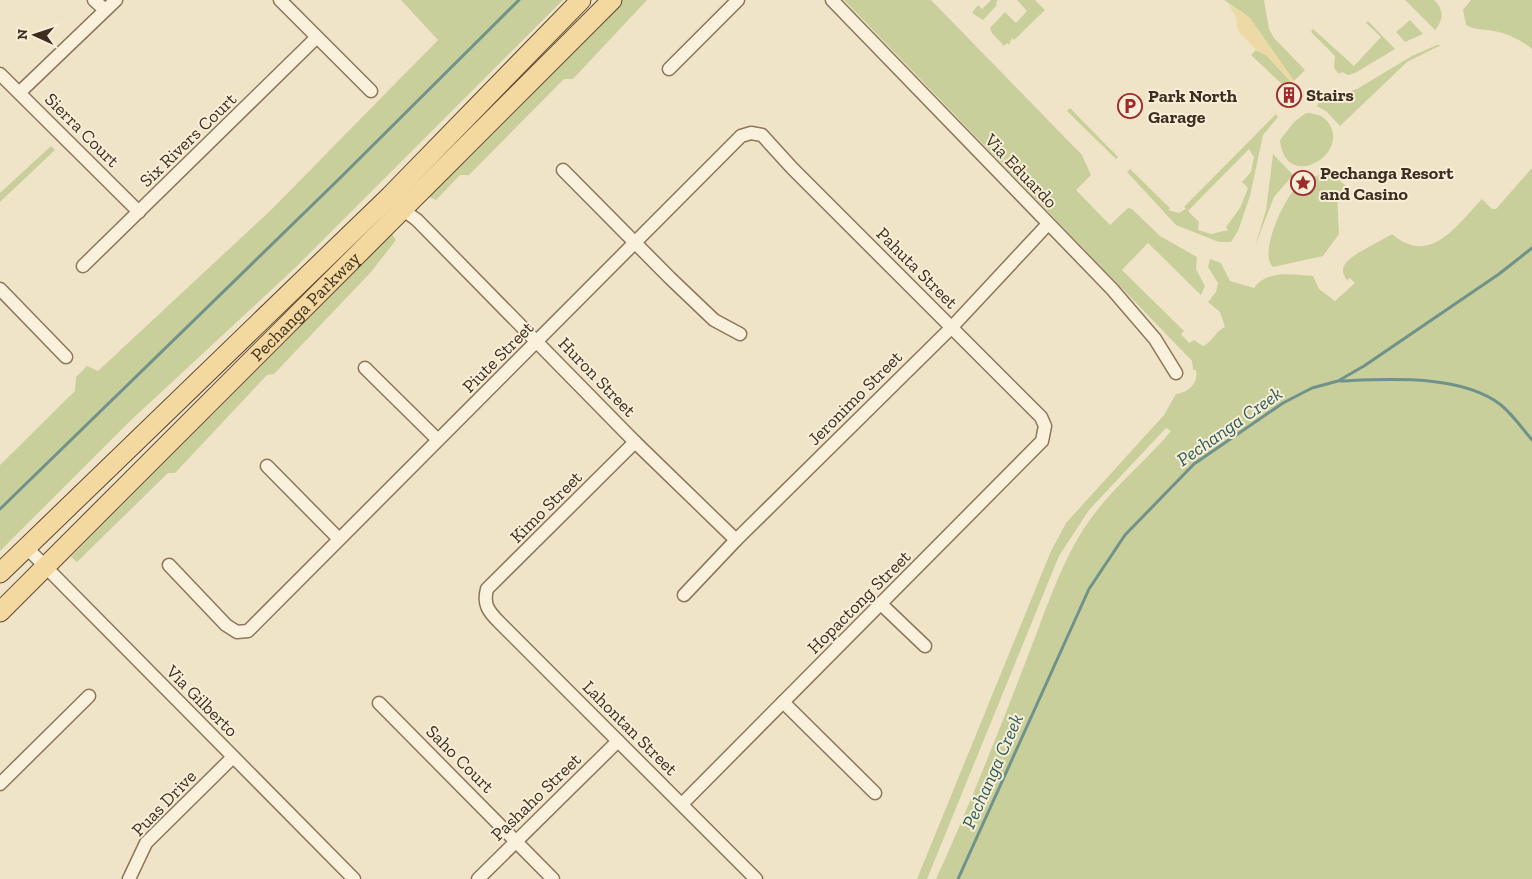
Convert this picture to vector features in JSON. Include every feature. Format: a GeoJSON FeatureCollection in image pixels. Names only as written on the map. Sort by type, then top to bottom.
{"type":"FeatureCollection","features":[{"type":"Feature","properties":{"kind":"main road","name":"Pechanga Parkway"},"geometry":{"type":"LineString","coordinates":[[0,573],[25,546],[396,203],[581,0]]}},
{"type":"Feature","properties":{"kind":"main road","name":"Pechanga Parkway"},"geometry":{"type":"LineString","coordinates":[[396,203],[421,192],[612,0]]}},
{"type":"Feature","properties":{"kind":"main road","name":"Pechanga Parkway"},"geometry":{"type":"LineString","coordinates":[[0,612],[392,222],[396,203]]}},
{"type":"Feature","properties":{"kind":"street"},"geometry":{"type":"LineString","coordinates":[[94,0],[106,10]]}},
{"type":"Feature","properties":{"kind":"street"},"geometry":{"type":"LineString","coordinates":[[20,92],[116,0]]}},
{"type":"Feature","properties":{"kind":"street"},"geometry":{"type":"LineString","coordinates":[[280,0],[371,91]]}},
{"type":"Feature","properties":{"kind":"street"},"geometry":{"type":"LineString","coordinates":[[669,69],[738,0]]}},
{"type":"Feature","properties":{"kind":"street","name":"Via Eduardo"},"geometry":{"type":"LineString","coordinates":[[832,0],[1137,317],[1155,339],[1176,372]]}},
{"type":"Feature","properties":{"kind":"street","name":"Six Rivers Court"},"geometry":{"type":"LineString","coordinates":[[83,266],[316,38]]}},
{"type":"Feature","properties":{"kind":"street","name":"Sierra Court"},"geometry":{"type":"LineString","coordinates":[[0,74],[139,212]]}},
{"type":"Feature","properties":{"kind":"street","name":"Piute Street"},"geometry":{"type":"LineString","coordinates":[[169,565],[226,625],[237,632],[248,631],[538,342],[741,136],[752,133],[762,135],[769,142]]}},
{"type":"Feature","properties":{"kind":"street","name":"Pahuta Street"},"geometry":{"type":"LineString","coordinates":[[769,142],[792,168],[1041,417]]}},
{"type":"Feature","properties":{"kind":"street"},"geometry":{"type":"LineString","coordinates":[[563,170],[714,320],[740,334]]}},
{"type":"Feature","properties":{"kind":"street","name":"Huron Street"},"geometry":{"type":"LineString","coordinates":[[396,203],[417,220],[635,442],[736,540]]}},
{"type":"Feature","properties":{"kind":"street","name":"Jeronimo Street"},"geometry":{"type":"LineString","coordinates":[[684,596],[736,540],[951,328],[1048,224]]}},
{"type":"Feature","properties":{"kind":"street"},"geometry":{"type":"LineString","coordinates":[[0,289],[66,357]]}},
{"type":"Feature","properties":{"kind":"street"},"geometry":{"type":"LineString","coordinates":[[365,368],[438,440]]}},
{"type":"Feature","properties":{"kind":"street","name":"Hopactong Street"},"geometry":{"type":"LineString","coordinates":[[682,804],[1042,441],[1045,426],[1041,417]]}},
{"type":"Feature","properties":{"kind":"street","name":"Kimo Street"},"geometry":{"type":"LineString","coordinates":[[484,600],[487,589],[635,442]]}},
{"type":"Feature","properties":{"kind":"street"},"geometry":{"type":"LineString","coordinates":[[267,466],[339,539]]}},
{"type":"Feature","properties":{"kind":"street","name":"Via Gilberto"},"geometry":{"type":"LineString","coordinates":[[25,546],[354,879]]}},
{"type":"Feature","properties":{"kind":"street","name":"Lahontan Street"},"geometry":{"type":"LineString","coordinates":[[484,600],[488,611],[756,879]]}},
{"type":"Feature","properties":{"kind":"street"},"geometry":{"type":"LineString","coordinates":[[881,604],[925,646]]}},
{"type":"Feature","properties":{"kind":"street"},"geometry":{"type":"LineString","coordinates":[[0,784],[89,696]]}},
{"type":"Feature","properties":{"kind":"street"},"geometry":{"type":"LineString","coordinates":[[783,702],[875,793]]}},
{"type":"Feature","properties":{"kind":"street","name":"Saho Court"},"geometry":{"type":"LineString","coordinates":[[379,703],[553,879]]}},
{"type":"Feature","properties":{"kind":"street","name":"Pashaho Street"},"geometry":{"type":"LineString","coordinates":[[478,879],[515,840],[618,741]]}},
{"type":"Feature","properties":{"kind":"street","name":"Puas Drive"},"geometry":{"type":"LineString","coordinates":[[130,879],[146,844],[233,757]]}},
{"type":"Feature","properties":{"kind":"green space"},"geometry":{"type":"Polygon","coordinates":[[[401,0],[563,0],[296,267],[128,423],[0,551],[0,465],[75,391],[76,377],[87,366],[98,371],[272,209],[438,40],[401,0]]]}},
{"type":"Feature","properties":{"kind":"green space"},"geometry":{"type":"Polygon","coordinates":[[[623,0],[647,0],[573,79],[564,79],[469,175],[460,175],[436,200],[429,197],[623,0]]]}},
{"type":"Feature","properties":{"kind":"green space"},"geometry":{"type":"Polygon","coordinates":[[[844,0],[931,0],[1082,155],[1091,175],[1076,190],[1110,225],[1128,208],[1132,209],[1160,236],[1197,257],[1196,269],[1205,286],[1201,295],[1148,243],[1122,270],[1184,331],[1181,334],[1189,343],[1194,340],[1203,346],[1225,327],[1220,312],[1208,302],[1216,292],[1218,283],[1208,267],[1210,259],[1221,263],[1230,281],[1254,288],[1265,278],[1280,274],[1313,276],[1319,289],[1335,301],[1355,283],[1350,278],[1347,280],[1343,270],[1352,257],[1392,234],[1406,243],[1419,246],[1431,244],[1442,239],[1482,199],[1492,209],[1496,209],[1532,168],[1532,879],[936,879],[981,773],[1069,554],[1098,509],[1171,431],[1166,428],[1089,510],[1059,556],[927,879],[917,879],[1051,551],[1066,523],[1164,415],[1176,394],[1185,392],[1192,386],[1196,379],[1196,370],[1193,370],[1192,361],[844,0]]]}},
{"type":"Feature","properties":{"kind":"green space"},"geometry":{"type":"Polygon","coordinates":[[[991,0],[998,0],[997,5],[983,20],[972,13],[978,5],[982,9],[991,0]]]}},
{"type":"Feature","properties":{"kind":"green space"},"geometry":{"type":"Polygon","coordinates":[[[1017,0],[1035,0],[1045,10],[1014,40],[1012,38],[1009,45],[1007,43],[1004,46],[990,28],[1005,12],[1016,23],[1027,11],[1017,0]]]}},
{"type":"Feature","properties":{"kind":"green space"},"geometry":{"type":"Polygon","coordinates":[[[1224,0],[1264,0],[1269,29],[1274,38],[1305,70],[1294,81],[1249,17],[1224,0]]]}},
{"type":"Feature","properties":{"kind":"green space"},"geometry":{"type":"Polygon","coordinates":[[[1405,0],[1434,0],[1437,3],[1442,15],[1435,30],[1405,0]]]}},
{"type":"Feature","properties":{"kind":"green space"},"geometry":{"type":"Polygon","coordinates":[[[1471,0],[1532,0],[1532,49],[1509,35],[1475,29],[1466,25],[1463,10],[1471,0]]]}},
{"type":"Feature","properties":{"kind":"green space"},"geometry":{"type":"Polygon","coordinates":[[[1410,20],[1423,34],[1405,42],[1396,32],[1410,20]]]}},
{"type":"Feature","properties":{"kind":"green space"},"geometry":{"type":"Polygon","coordinates":[[[1368,21],[1395,49],[1355,73],[1348,75],[1342,72],[1339,74],[1334,68],[1335,56],[1311,32],[1313,29],[1354,66],[1381,37],[1366,23],[1368,21]]]}},
{"type":"Feature","properties":{"kind":"green space"},"geometry":{"type":"Polygon","coordinates":[[[1441,45],[1407,62],[1340,126],[1327,112],[1317,106],[1319,101],[1357,89],[1412,56],[1441,45]]]}},
{"type":"Feature","properties":{"kind":"green space"},"geometry":{"type":"Polygon","coordinates":[[[1256,50],[1266,55],[1304,96],[1291,107],[1287,103],[1291,105],[1293,102],[1293,90],[1290,87],[1287,89],[1251,55],[1256,50]]]}},
{"type":"Feature","properties":{"kind":"green space"},"geometry":{"type":"Polygon","coordinates":[[[1070,108],[1118,157],[1116,159],[1067,111],[1070,108]]]}},
{"type":"Feature","properties":{"kind":"green space"},"geometry":{"type":"Polygon","coordinates":[[[1306,113],[1323,117],[1333,133],[1332,145],[1325,155],[1316,163],[1304,166],[1293,164],[1285,156],[1280,140],[1294,122],[1306,113]]]}},
{"type":"Feature","properties":{"kind":"green space"},"geometry":{"type":"Polygon","coordinates":[[[1276,114],[1278,117],[1263,135],[1250,196],[1238,231],[1231,242],[1219,242],[1176,225],[1127,172],[1130,169],[1170,208],[1168,210],[1179,213],[1186,209],[1184,207],[1276,114]],[[1249,149],[1188,211],[1199,222],[1198,230],[1211,234],[1228,230],[1226,227],[1240,208],[1248,188],[1242,182],[1251,172],[1254,157],[1249,149]]]}},
{"type":"Feature","properties":{"kind":"green space"},"geometry":{"type":"Polygon","coordinates":[[[51,146],[55,150],[0,202],[0,193],[51,146]]]}},
{"type":"Feature","properties":{"kind":"green space"},"geometry":{"type":"Polygon","coordinates":[[[1273,154],[1293,175],[1274,197],[1255,246],[1266,210],[1273,154]]]}},
{"type":"Feature","properties":{"kind":"green space"},"geometry":{"type":"Polygon","coordinates":[[[1328,170],[1346,186],[1337,196],[1339,234],[1323,256],[1273,267],[1269,261],[1271,239],[1286,202],[1297,187],[1328,170]]]}},
{"type":"Feature","properties":{"kind":"green space"},"geometry":{"type":"Polygon","coordinates":[[[392,234],[396,240],[371,272],[274,374],[267,375],[175,473],[168,473],[77,562],[71,557],[392,234]]]}},
{"type":"Feature","properties":{"kind":"sand"},"geometry":{"type":"Polygon","coordinates":[[[1228,4],[1249,17],[1294,81],[1292,83],[1266,55],[1256,50],[1238,31],[1236,17],[1228,4]]]}},
{"type":"Feature","properties":{"kind":"waterway"},"geometry":{"type":"LineString","coordinates":[[0,509],[339,179],[519,0]]}},
{"type":"Feature","properties":{"kind":"waterway","name":"Pechanga Creek"},"geometry":{"type":"LineString","coordinates":[[958,879],[1089,589],[1125,535],[1194,464],[1283,403],[1312,388],[1338,381],[1364,366],[1499,274],[1532,248]]}},
{"type":"Feature","properties":{"kind":"waterway"},"geometry":{"type":"LineString","coordinates":[[1340,381],[1424,381],[1466,388],[1485,395],[1501,405],[1532,440]]}},
{"type":"Feature","properties":{"kind":"place","name":"Stairs"},"geometry":{"type":"Point","coordinates":[1289,95]}},
{"type":"Feature","properties":{"kind":"place","name":"Park North Garage"},"geometry":{"type":"Point","coordinates":[1130,106]}},
{"type":"Feature","properties":{"kind":"place","name":"Pechanga Resort and Casino"},"geometry":{"type":"Point","coordinates":[1303,183]}}]}
